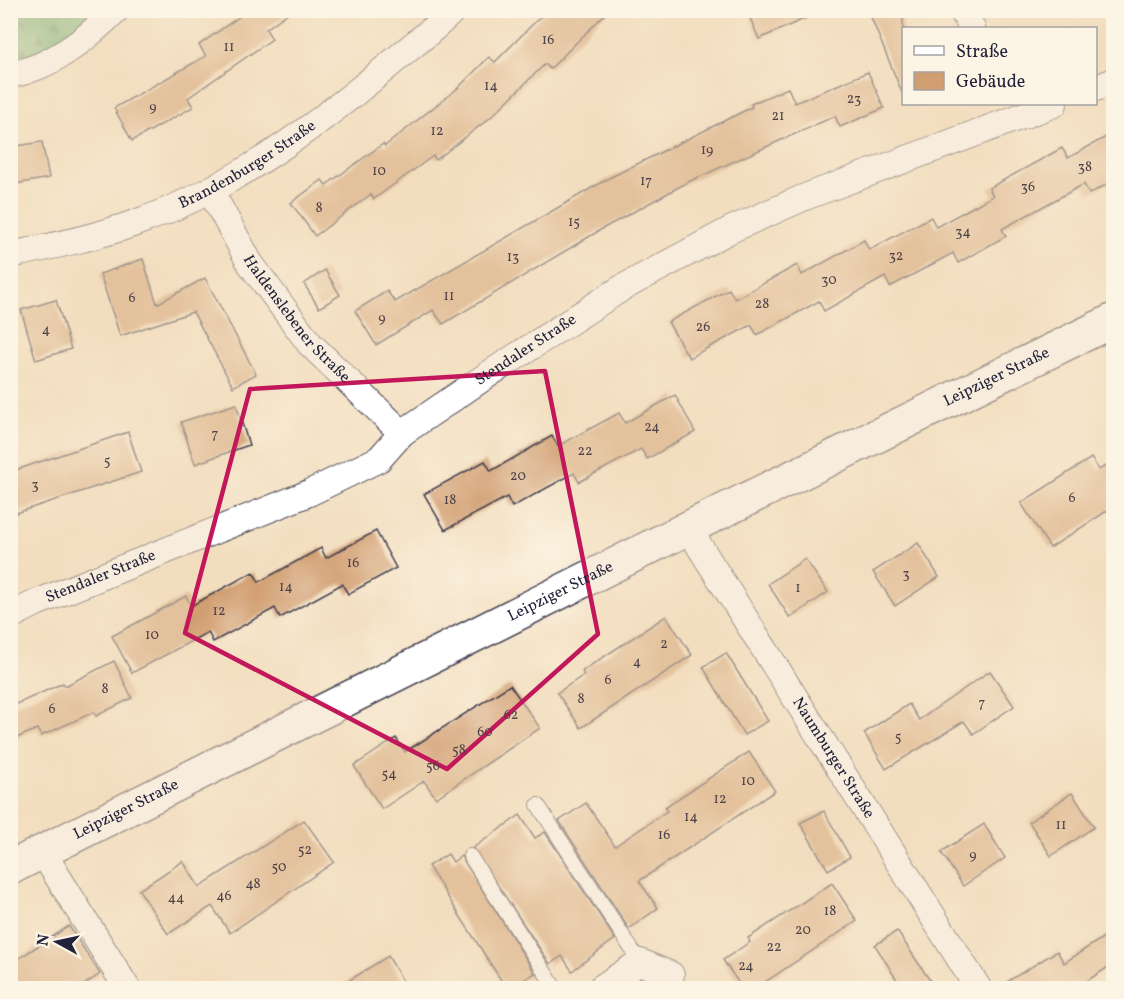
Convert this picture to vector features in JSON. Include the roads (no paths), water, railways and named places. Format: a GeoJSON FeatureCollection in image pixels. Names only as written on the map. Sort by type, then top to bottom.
{"type":"FeatureCollection","features":[{"type":"Feature","properties":{"kind":"main road","name":"Leipziger Straße"},"geometry":{"type":"LineString","coordinates":[[10,868],[688,528],[1113,320]]}},
{"type":"Feature","properties":{"kind":"street"},"geometry":{"type":"LineString","coordinates":[[10,75],[38,67],[75,46],[116,10]]}},
{"type":"Feature","properties":{"kind":"street","name":"Brandenburger Straße"},"geometry":{"type":"LineString","coordinates":[[10,255],[86,238],[139,222],[210,190],[253,165],[366,85],[453,10]]}},
{"type":"Feature","properties":{"kind":"street"},"geometry":{"type":"LineString","coordinates":[[962,10],[971,27]]}},
{"type":"Feature","properties":{"kind":"street"},"geometry":{"type":"LineString","coordinates":[[1097,87],[1113,81]]}},
{"type":"Feature","properties":{"kind":"street","name":"Stendaler Straße"},"geometry":{"type":"LineString","coordinates":[[10,616],[47,598],[309,494],[379,459],[402,433],[622,288],[730,230],[1016,110],[1048,105]]}},
{"type":"Feature","properties":{"kind":"street","name":"Haldenslebener Straße"},"geometry":{"type":"LineString","coordinates":[[210,190],[250,262],[310,344],[402,433]]}},
{"type":"Feature","properties":{"kind":"street","name":"Naumburger Straße"},"geometry":{"type":"LineString","coordinates":[[688,528],[978,988]]}},
{"type":"Feature","properties":{"kind":"street"},"geometry":{"type":"LineString","coordinates":[[43,853],[127,988]]}},
{"type":"Feature","properties":{"kind":"street"},"geometry":{"type":"LineString","coordinates":[[600,988],[640,962],[671,975]]}},
{"type":"Feature","properties":{"kind":"lane"},"geometry":{"type":"LineString","coordinates":[[538,805],[640,962]]}},
{"type":"Feature","properties":{"kind":"lane"},"geometry":{"type":"LineString","coordinates":[[470,856],[555,988]]}}]}
